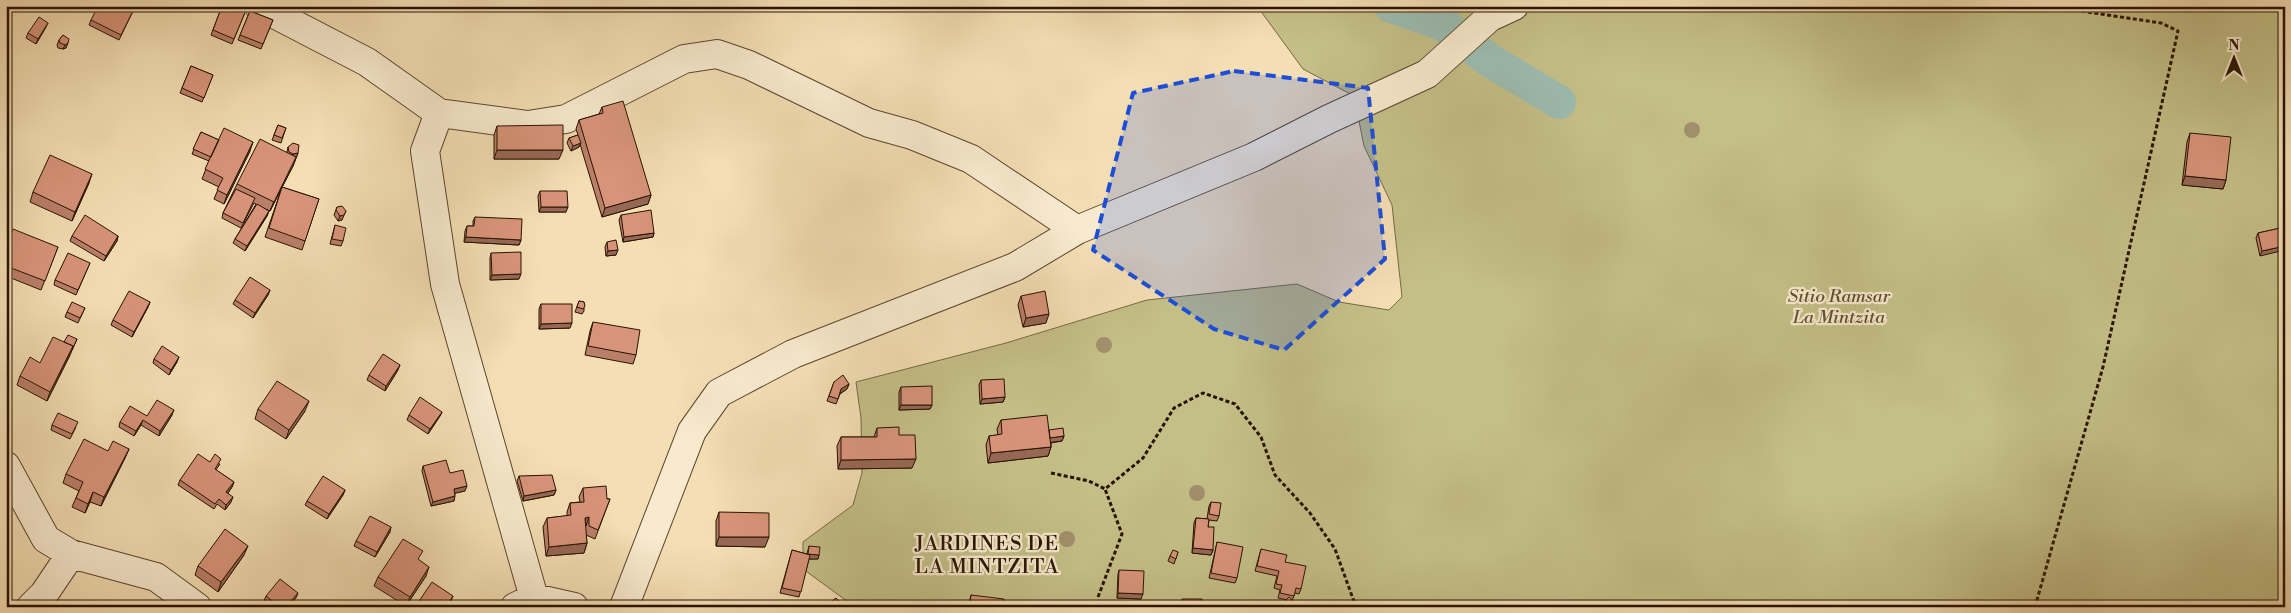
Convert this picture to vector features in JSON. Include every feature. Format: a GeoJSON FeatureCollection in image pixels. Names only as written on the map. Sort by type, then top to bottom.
{"type":"FeatureCollection","features":[{"type":"Feature","properties":{"kind":"street"},"geometry":{"type":"LineString","coordinates":[[259,6],[367,62],[439,113],[528,126],[566,119],[684,59],[717,54],[749,65],[869,123],[912,135],[971,159],[1077,230]]}},
{"type":"Feature","properties":{"kind":"street"},"geometry":{"type":"LineString","coordinates":[[624,607],[692,431],[719,393],[793,354],[1015,267],[1077,230],[1254,157],[1329,118],[1427,74],[1490,17],[1514,6]]}},
{"type":"Feature","properties":{"kind":"street"},"geometry":{"type":"LineString","coordinates":[[439,113],[425,151],[445,284],[524,602],[574,607]]}},
{"type":"Feature","properties":{"kind":"street"},"geometry":{"type":"LineString","coordinates":[[6,466],[46,539],[71,554],[156,577],[198,607]]}},
{"type":"Feature","properties":{"kind":"street"},"geometry":{"type":"LineString","coordinates":[[30,607],[44,594],[71,554]]}},
{"type":"Feature","properties":{"kind":"path"},"geometry":{"type":"LineString","coordinates":[[2035,607],[2103,367],[2178,31],[2161,23],[2047,6]]}},
{"type":"Feature","properties":{"kind":"path"},"geometry":{"type":"LineString","coordinates":[[1105,489],[1143,458],[1174,408],[1203,393],[1235,404],[1261,437],[1275,475],[1310,513],[1335,549],[1356,607]]}},
{"type":"Feature","properties":{"kind":"path"},"geometry":{"type":"LineString","coordinates":[[1051,473],[1089,481],[1105,489],[1122,534],[1098,597]]}},
{"type":"Feature","properties":{"kind":"highlighted area"},"geometry":{"type":"Polygon","coordinates":[[[1234,71],[1368,88],[1385,259],[1284,350],[1214,329],[1093,250],[1133,93],[1234,71]]]}},
{"type":"Feature","properties":{"kind":"green space","name":"Sitio Ramsar La Mintzita"},"geometry":{"type":"Polygon","coordinates":[[[1257,6],[2285,6],[2285,607],[855,607],[803,569],[803,542],[853,505],[862,473],[861,418],[856,382],[1006,343],[1147,300],[1297,284],[1339,302],[1389,310],[1402,297],[1392,205],[1364,146],[1354,96],[1303,69],[1257,6]]]}},
{"type":"Feature","properties":{"kind":"building"},"geometry":{"type":"Polygon","coordinates":[[[98,6],[135,7],[121,35],[91,20],[98,6]]]}},
{"type":"Feature","properties":{"kind":"building"},"geometry":{"type":"Polygon","coordinates":[[[222,6],[236,6],[246,10],[234,39],[213,30],[222,6]]]}},
{"type":"Feature","properties":{"kind":"building"},"geometry":{"type":"Polygon","coordinates":[[[250,11],[273,20],[263,44],[240,35],[250,11]]]}},
{"type":"Feature","properties":{"kind":"building"},"geometry":{"type":"Polygon","coordinates":[[[39,17],[48,23],[38,39],[28,33],[39,17]]]}},
{"type":"Feature","properties":{"kind":"building"},"geometry":{"type":"Polygon","coordinates":[[[63,35],[69,39],[65,45],[60,43],[59,40],[63,35]]]}},
{"type":"Feature","properties":{"kind":"building"},"geometry":{"type":"Polygon","coordinates":[[[191,66],[213,75],[204,98],[182,88],[191,66]]]}},
{"type":"Feature","properties":{"kind":"building"},"geometry":{"type":"Polygon","coordinates":[[[623,101],[651,195],[605,208],[579,120],[603,113],[602,107],[623,101]]]}},
{"type":"Feature","properties":{"kind":"building"},"geometry":{"type":"Polygon","coordinates":[[[278,125],[286,128],[282,138],[274,135],[278,125]]]}},
{"type":"Feature","properties":{"kind":"building"},"geometry":{"type":"Polygon","coordinates":[[[563,125],[563,150],[497,150],[497,126],[563,125]]]}},
{"type":"Feature","properties":{"kind":"building"},"geometry":{"type":"Polygon","coordinates":[[[224,128],[253,142],[227,195],[217,190],[223,178],[205,169],[224,128]]]}},
{"type":"Feature","properties":{"kind":"building"},"geometry":{"type":"Polygon","coordinates":[[[201,132],[219,140],[211,157],[193,149],[201,132]]]}},
{"type":"Feature","properties":{"kind":"building"},"geometry":{"type":"Polygon","coordinates":[[[2190,133],[2231,137],[2226,180],[2185,176],[2190,133]]]}},
{"type":"Feature","properties":{"kind":"building"},"geometry":{"type":"Polygon","coordinates":[[[578,135],[581,143],[573,146],[569,138],[578,135]]]}},
{"type":"Feature","properties":{"kind":"building"},"geometry":{"type":"Polygon","coordinates":[[[260,139],[296,157],[274,202],[237,184],[260,139]]]}},
{"type":"Feature","properties":{"kind":"building"},"geometry":{"type":"Polygon","coordinates":[[[293,143],[299,145],[298,153],[293,154],[289,152],[288,147],[293,143]]]}},
{"type":"Feature","properties":{"kind":"building"},"geometry":{"type":"Polygon","coordinates":[[[50,155],[92,174],[75,212],[33,192],[50,155]]]}},
{"type":"Feature","properties":{"kind":"building"},"geometry":{"type":"Polygon","coordinates":[[[282,187],[319,199],[305,241],[269,228],[282,187]]]}},
{"type":"Feature","properties":{"kind":"building"},"geometry":{"type":"Polygon","coordinates":[[[236,189],[255,198],[243,223],[223,213],[236,189]]]}},
{"type":"Feature","properties":{"kind":"building"},"geometry":{"type":"Polygon","coordinates":[[[540,191],[567,191],[568,207],[541,207],[540,191]]]}},
{"type":"Feature","properties":{"kind":"building"},"geometry":{"type":"Polygon","coordinates":[[[257,204],[269,211],[247,246],[235,239],[257,204]]]}},
{"type":"Feature","properties":{"kind":"building"},"geometry":{"type":"Polygon","coordinates":[[[342,206],[346,211],[344,215],[340,216],[336,210],[337,207],[342,206]]]}},
{"type":"Feature","properties":{"kind":"building"},"geometry":{"type":"Polygon","coordinates":[[[651,210],[654,233],[624,237],[621,215],[651,210]]]}},
{"type":"Feature","properties":{"kind":"building"},"geometry":{"type":"Polygon","coordinates":[[[85,215],[118,236],[106,256],[72,236],[85,215]]]}},
{"type":"Feature","properties":{"kind":"building"},"geometry":{"type":"Polygon","coordinates":[[[475,217],[522,219],[521,240],[466,237],[467,226],[474,226],[475,217]]]}},
{"type":"Feature","properties":{"kind":"building"},"geometry":{"type":"Polygon","coordinates":[[[335,225],[346,228],[343,241],[332,239],[335,225]]]}},
{"type":"Feature","properties":{"kind":"building"},"geometry":{"type":"Polygon","coordinates":[[[2285,227],[2285,246],[2262,251],[2258,233],[2285,227]]]}},
{"type":"Feature","properties":{"kind":"building"},"geometry":{"type":"Polygon","coordinates":[[[13,229],[58,247],[45,281],[6,266],[6,246],[13,229]]]}},
{"type":"Feature","properties":{"kind":"building"},"geometry":{"type":"Polygon","coordinates":[[[616,240],[618,250],[608,251],[607,242],[616,240]]]}},
{"type":"Feature","properties":{"kind":"building"},"geometry":{"type":"Polygon","coordinates":[[[521,252],[521,274],[492,275],[491,253],[521,252]]]}},
{"type":"Feature","properties":{"kind":"building"},"geometry":{"type":"Polygon","coordinates":[[[68,253],[90,263],[78,290],[55,280],[68,253]]]}},
{"type":"Feature","properties":{"kind":"building"},"geometry":{"type":"Polygon","coordinates":[[[250,277],[270,290],[255,313],[235,300],[250,277]]]}},
{"type":"Feature","properties":{"kind":"building"},"geometry":{"type":"Polygon","coordinates":[[[129,291],[150,302],[134,332],[113,320],[129,291]]]}},
{"type":"Feature","properties":{"kind":"building"},"geometry":{"type":"Polygon","coordinates":[[[1045,291],[1049,314],[1026,318],[1021,296],[1045,291]]]}},
{"type":"Feature","properties":{"kind":"building"},"geometry":{"type":"Polygon","coordinates":[[[579,301],[584,302],[585,306],[583,309],[577,307],[579,301]]]}},
{"type":"Feature","properties":{"kind":"building"},"geometry":{"type":"Polygon","coordinates":[[[72,302],[85,308],[80,318],[67,312],[72,302]]]}},
{"type":"Feature","properties":{"kind":"building"},"geometry":{"type":"Polygon","coordinates":[[[541,304],[572,304],[572,323],[541,324],[541,304]]]}},
{"type":"Feature","properties":{"kind":"building"},"geometry":{"type":"Polygon","coordinates":[[[593,322],[640,330],[636,355],[588,346],[593,322]]]}},
{"type":"Feature","properties":{"kind":"building"},"geometry":{"type":"Polygon","coordinates":[[[68,335],[77,339],[72,350],[73,346],[64,342],[68,335]]]}},
{"type":"Feature","properties":{"kind":"building"},"geometry":{"type":"Polygon","coordinates":[[[53,337],[73,346],[50,392],[20,376],[30,357],[40,363],[53,337]]]}},
{"type":"Feature","properties":{"kind":"building"},"geometry":{"type":"Polygon","coordinates":[[[162,346],[179,357],[171,370],[154,359],[162,346]]]}},
{"type":"Feature","properties":{"kind":"building"},"geometry":{"type":"Polygon","coordinates":[[[383,354],[400,365],[386,386],[369,375],[383,354]]]}},
{"type":"Feature","properties":{"kind":"building"},"geometry":{"type":"Polygon","coordinates":[[[843,375],[849,384],[841,389],[838,399],[829,396],[834,382],[843,375]]]}},
{"type":"Feature","properties":{"kind":"building"},"geometry":{"type":"Polygon","coordinates":[[[1004,379],[1005,397],[982,399],[981,380],[1004,379]]]}},
{"type":"Feature","properties":{"kind":"building"},"geometry":{"type":"Polygon","coordinates":[[[277,381],[309,401],[289,430],[258,409],[277,381]]]}},
{"type":"Feature","properties":{"kind":"building"},"geometry":{"type":"Polygon","coordinates":[[[932,386],[932,405],[901,405],[901,387],[932,386]]]}},
{"type":"Feature","properties":{"kind":"building"},"geometry":{"type":"Polygon","coordinates":[[[420,397],[442,412],[430,429],[409,415],[420,397]]]}},
{"type":"Feature","properties":{"kind":"building"},"geometry":{"type":"Polygon","coordinates":[[[157,400],[174,410],[160,431],[143,420],[136,431],[120,422],[130,406],[147,416],[157,400]]]}},
{"type":"Feature","properties":{"kind":"building"},"geometry":{"type":"Polygon","coordinates":[[[58,413],[78,422],[72,434],[52,425],[58,413]]]}},
{"type":"Feature","properties":{"kind":"building"},"geometry":{"type":"Polygon","coordinates":[[[1047,415],[1051,447],[991,453],[989,436],[1002,434],[1001,420],[1047,415]]]}},
{"type":"Feature","properties":{"kind":"building"},"geometry":{"type":"Polygon","coordinates":[[[899,427],[899,435],[915,435],[916,459],[841,460],[841,437],[877,437],[877,428],[899,427]]]}},
{"type":"Feature","properties":{"kind":"building"},"geometry":{"type":"Polygon","coordinates":[[[1063,428],[1064,436],[1050,438],[1049,430],[1063,428]]]}},
{"type":"Feature","properties":{"kind":"building"},"geometry":{"type":"Polygon","coordinates":[[[84,439],[108,451],[113,441],[129,449],[104,497],[93,492],[88,504],[76,498],[83,482],[66,474],[84,439]]]}},
{"type":"Feature","properties":{"kind":"building"},"geometry":{"type":"Polygon","coordinates":[[[198,454],[210,462],[215,454],[221,459],[215,469],[234,482],[226,492],[233,497],[226,505],[219,499],[215,504],[180,480],[198,454]]]}},
{"type":"Feature","properties":{"kind":"building"},"geometry":{"type":"Polygon","coordinates":[[[446,460],[450,473],[463,470],[467,486],[454,489],[455,496],[433,502],[423,466],[446,460]]]}},
{"type":"Feature","properties":{"kind":"building"},"geometry":{"type":"Polygon","coordinates":[[[552,475],[556,490],[524,496],[519,476],[552,475]]]}},
{"type":"Feature","properties":{"kind":"building"},"geometry":{"type":"Polygon","coordinates":[[[323,476],[345,490],[329,514],[307,501],[323,476]]]}},
{"type":"Feature","properties":{"kind":"building"},"geometry":{"type":"Polygon","coordinates":[[[606,486],[607,499],[610,499],[598,530],[589,526],[589,517],[585,518],[587,543],[549,547],[547,518],[571,515],[570,503],[584,502],[583,488],[606,486]]]}},
{"type":"Feature","properties":{"kind":"building"},"geometry":{"type":"Polygon","coordinates":[[[1211,502],[1221,503],[1219,516],[1209,514],[1211,502]]]}},
{"type":"Feature","properties":{"kind":"building"},"geometry":{"type":"Polygon","coordinates":[[[719,512],[769,513],[769,537],[719,537],[719,512]]]}},
{"type":"Feature","properties":{"kind":"building"},"geometry":{"type":"Polygon","coordinates":[[[370,516],[391,527],[377,552],[356,541],[370,516]]]}},
{"type":"Feature","properties":{"kind":"building"},"geometry":{"type":"Polygon","coordinates":[[[1196,518],[1209,519],[1208,527],[1214,527],[1213,550],[1193,548],[1196,518]]]}},
{"type":"Feature","properties":{"kind":"building"},"geometry":{"type":"Polygon","coordinates":[[[225,529],[248,546],[221,582],[198,566],[225,529]]]}},
{"type":"Feature","properties":{"kind":"building"},"geometry":{"type":"Polygon","coordinates":[[[403,539],[423,551],[418,559],[429,567],[410,597],[378,577],[403,539]]]}},
{"type":"Feature","properties":{"kind":"building"},"geometry":{"type":"Polygon","coordinates":[[[1217,542],[1243,547],[1237,578],[1211,573],[1217,542]]]}},
{"type":"Feature","properties":{"kind":"building"},"geometry":{"type":"Polygon","coordinates":[[[809,546],[820,547],[819,555],[808,554],[809,546]]]}},
{"type":"Feature","properties":{"kind":"building"},"geometry":{"type":"Polygon","coordinates":[[[1261,549],[1287,555],[1285,562],[1306,566],[1301,589],[1296,588],[1294,596],[1280,593],[1282,585],[1276,584],[1279,571],[1257,566],[1261,549]]]}},
{"type":"Feature","properties":{"kind":"building"},"geometry":{"type":"Polygon","coordinates":[[[792,550],[810,555],[801,592],[782,588],[792,550]]]}},
{"type":"Feature","properties":{"kind":"building"},"geometry":{"type":"Polygon","coordinates":[[[1173,550],[1178,552],[1176,559],[1170,556],[1173,550]]]}},
{"type":"Feature","properties":{"kind":"building"},"geometry":{"type":"Polygon","coordinates":[[[1119,570],[1144,571],[1143,594],[1118,593],[1119,570]]]}},
{"type":"Feature","properties":{"kind":"building"},"geometry":{"type":"Polygon","coordinates":[[[280,579],[298,593],[286,607],[280,607],[266,596],[280,579]]]}},
{"type":"Feature","properties":{"kind":"building"},"geometry":{"type":"Polygon","coordinates":[[[432,582],[453,596],[446,607],[415,607],[432,582]]]}},
{"type":"Feature","properties":{"kind":"building"},"geometry":{"type":"Polygon","coordinates":[[[971,595],[1004,599],[1003,607],[970,607],[971,595]]]}},
{"type":"Feature","properties":{"kind":"building"},"geometry":{"type":"Polygon","coordinates":[[[1289,597],[1297,607],[1283,607],[1281,605],[1289,597]]]}},
{"type":"Feature","properties":{"kind":"building"},"geometry":{"type":"Polygon","coordinates":[[[836,598],[840,602],[835,606],[832,601],[836,598]]]}},
{"type":"Feature","properties":{"kind":"building"},"geometry":{"type":"Polygon","coordinates":[[[1182,599],[1202,599],[1202,607],[1182,607],[1182,599]]]}},
{"type":"Feature","properties":{"kind":"waterway"},"geometry":{"type":"LineString","coordinates":[[1391,6],[1443,24],[1489,60],[1559,102]]}},
{"type":"Feature","properties":{"kind":"district","name":"JARDINES DE LA MINTZITA"},"geometry":{"type":"Point","coordinates":[987,556]}}]}
